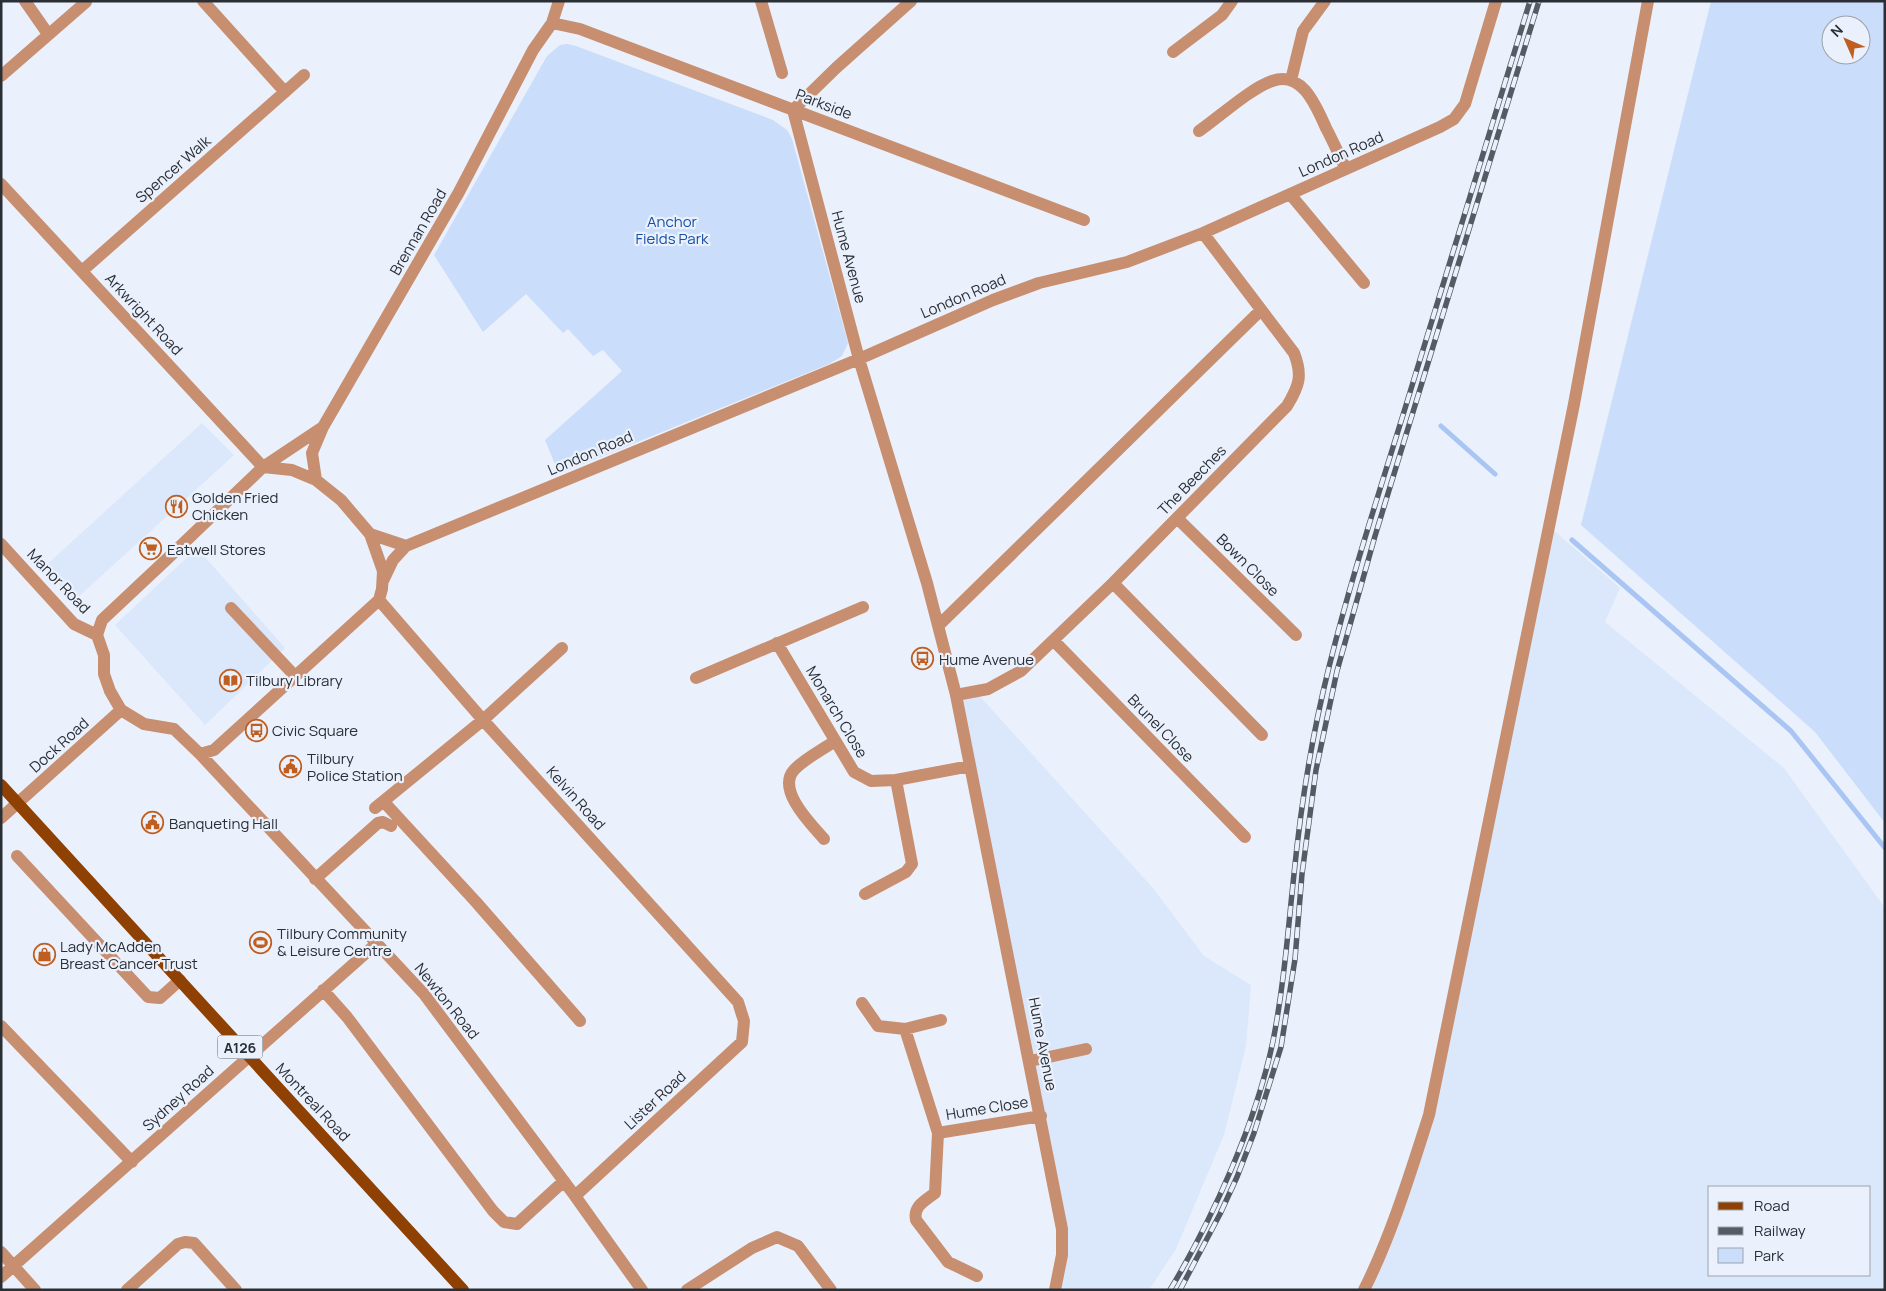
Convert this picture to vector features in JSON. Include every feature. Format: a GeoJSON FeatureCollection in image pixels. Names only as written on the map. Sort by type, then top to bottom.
{"type":"FeatureCollection","features":[{"type":"Feature","properties":{"kind":"main road","name":"A126"},"geometry":{"type":"LineString","coordinates":[[1,785],[18,803]]}},
{"type":"Feature","properties":{"kind":"main road","name":"Montreal Road"},"geometry":{"type":"LineString","coordinates":[[18,803],[463,1290]]}},
{"type":"Feature","properties":{"kind":"street"},"geometry":{"type":"LineString","coordinates":[[25,1],[48,34]]}},
{"type":"Feature","properties":{"kind":"street"},"geometry":{"type":"LineString","coordinates":[[203,1],[285,92]]}},
{"type":"Feature","properties":{"kind":"street","name":"Brennan Road"},"geometry":{"type":"LineString","coordinates":[[316,480],[312,453],[323,426],[454,201],[533,50],[552,23],[559,1]]}},
{"type":"Feature","properties":{"kind":"street"},"geometry":{"type":"LineString","coordinates":[[761,1],[782,73]]}},
{"type":"Feature","properties":{"kind":"street"},"geometry":{"type":"LineString","coordinates":[[793,110],[836,68],[911,1]]}},
{"type":"Feature","properties":{"kind":"street"},"geometry":{"type":"LineString","coordinates":[[1173,52],[1222,15],[1232,1]]}},
{"type":"Feature","properties":{"kind":"street"},"geometry":{"type":"LineString","coordinates":[[1291,80],[1303,32],[1325,1]]}},
{"type":"Feature","properties":{"kind":"street","name":"London Road"},"geometry":{"type":"LineString","coordinates":[[406,546],[859,359],[1012,293],[1039,283],[1127,262],[1203,233],[1440,127],[1454,119],[1465,104],[1496,1]]}},
{"type":"Feature","properties":{"kind":"street"},"geometry":{"type":"LineString","coordinates":[[1364,1290],[1379,1260],[1393,1223],[1429,1115],[1574,404],[1648,1]]}},
{"type":"Feature","properties":{"kind":"street"},"geometry":{"type":"LineString","coordinates":[[1,76],[86,2]]}},
{"type":"Feature","properties":{"kind":"street","name":"Parkside"},"geometry":{"type":"LineString","coordinates":[[552,23],[580,29],[1084,220]]}},
{"type":"Feature","properties":{"kind":"street","name":"Spencer Walk"},"geometry":{"type":"LineString","coordinates":[[82,270],[304,76]]}},
{"type":"Feature","properties":{"kind":"street"},"geometry":{"type":"LineString","coordinates":[[1199,131],[1255,90],[1281,78],[1291,80],[1305,89],[1313,100],[1346,169]]}},
{"type":"Feature","properties":{"kind":"street","name":"Hume Avenue"},"geometry":{"type":"LineString","coordinates":[[793,110],[859,359],[938,626],[956,695],[1062,1229],[1062,1255],[1055,1290]]}},
{"type":"Feature","properties":{"kind":"street","name":"Arkwright Road"},"geometry":{"type":"LineString","coordinates":[[1,184],[263,467]]}},
{"type":"Feature","properties":{"kind":"street"},"geometry":{"type":"LineString","coordinates":[[1290,194],[1364,283]]}},
{"type":"Feature","properties":{"kind":"street","name":"The Beeches"},"geometry":{"type":"LineString","coordinates":[[956,695],[988,689],[1021,671],[1113,583],[1286,406],[1294,394],[1299,381],[1300,367],[1294,353],[1203,233]]}},
{"type":"Feature","properties":{"kind":"street"},"geometry":{"type":"LineString","coordinates":[[938,626],[1118,452],[1261,310]]}},
{"type":"Feature","properties":{"kind":"street"},"geometry":{"type":"LineString","coordinates":[[263,467],[292,470],[316,480],[341,500],[370,534],[383,571],[379,600],[214,750],[200,754],[174,729],[144,724],[121,710],[110,692],[104,674],[104,655],[97,635],[102,620],[263,467],[323,426]]}},
{"type":"Feature","properties":{"kind":"street","name":"Bown Close"},"geometry":{"type":"LineString","coordinates":[[1177,518],[1296,635]]}},
{"type":"Feature","properties":{"kind":"street"},"geometry":{"type":"LineString","coordinates":[[370,534],[406,546],[393,560],[383,581]]}},
{"type":"Feature","properties":{"kind":"street","name":"Manor Road"},"geometry":{"type":"LineString","coordinates":[[1,544],[74,624],[97,635]]}},
{"type":"Feature","properties":{"kind":"street"},"geometry":{"type":"LineString","coordinates":[[1113,583],[1262,735]]}},
{"type":"Feature","properties":{"kind":"street","name":"Kelvin Road"},"geometry":{"type":"LineString","coordinates":[[379,600],[483,720],[738,1002],[744,1021]]}},
{"type":"Feature","properties":{"kind":"street"},"geometry":{"type":"LineString","coordinates":[[696,678],[863,607]]}},
{"type":"Feature","properties":{"kind":"street"},"geometry":{"type":"LineString","coordinates":[[231,608],[295,676]]}},
{"type":"Feature","properties":{"kind":"street","name":"Brunel Close"},"geometry":{"type":"LineString","coordinates":[[1054,641],[1245,837]]}},
{"type":"Feature","properties":{"kind":"street","name":"Monarch Close"},"geometry":{"type":"LineString","coordinates":[[777,643],[854,772],[871,782],[896,780],[970,766]]}},
{"type":"Feature","properties":{"kind":"street"},"geometry":{"type":"LineString","coordinates":[[562,648],[483,720],[380,805],[476,902],[580,1021]]}},
{"type":"Feature","properties":{"kind":"street","name":"Dock Road"},"geometry":{"type":"LineString","coordinates":[[1,818],[121,710]]}},
{"type":"Feature","properties":{"kind":"street"},"geometry":{"type":"LineString","coordinates":[[824,839],[793,801],[790,792],[790,777],[794,769],[835,741]]}},
{"type":"Feature","properties":{"kind":"street","name":"Newton Road"},"geometry":{"type":"LineString","coordinates":[[200,754],[424,994],[564,1181],[642,1290]]}},
{"type":"Feature","properties":{"kind":"street"},"geometry":{"type":"LineString","coordinates":[[866,894],[906,872],[912,864],[896,780]]}},
{"type":"Feature","properties":{"kind":"street"},"geometry":{"type":"LineString","coordinates":[[315,879],[378,823],[383,822],[391,826]]}},
{"type":"Feature","properties":{"kind":"street"},"geometry":{"type":"LineString","coordinates":[[17,856],[148,997],[160,998],[180,980]]}},
{"type":"Feature","properties":{"kind":"street","name":"Sydney Road"},"geometry":{"type":"LineString","coordinates":[[1,1277],[376,944]]}},
{"type":"Feature","properties":{"kind":"street"},"geometry":{"type":"LineString","coordinates":[[323,990],[347,1017],[504,1222],[517,1224],[564,1181]]}},
{"type":"Feature","properties":{"kind":"street"},"geometry":{"type":"LineString","coordinates":[[862,1003],[878,1026],[905,1028],[941,1020]]}},
{"type":"Feature","properties":{"kind":"street","name":"Lister Road"},"geometry":{"type":"LineString","coordinates":[[575,1196],[742,1042],[744,1021]]}},
{"type":"Feature","properties":{"kind":"street"},"geometry":{"type":"LineString","coordinates":[[1,1026],[132,1162]]}},
{"type":"Feature","properties":{"kind":"street"},"geometry":{"type":"LineString","coordinates":[[905,1028],[938,1133]]}},
{"type":"Feature","properties":{"kind":"street"},"geometry":{"type":"LineString","coordinates":[[1030,1062],[1086,1049]]}},
{"type":"Feature","properties":{"kind":"street","name":"Hume Close"},"geometry":{"type":"LineString","coordinates":[[977,1276],[948,1262],[916,1220],[914,1214],[917,1208],[935,1193],[938,1133],[1041,1116]]}},
{"type":"Feature","properties":{"kind":"street"},"geometry":{"type":"LineString","coordinates":[[688,1290],[752,1248],[777,1237],[798,1246],[831,1290]]}},
{"type":"Feature","properties":{"kind":"street"},"geometry":{"type":"LineString","coordinates":[[132,1288],[178,1244],[185,1242],[194,1244],[236,1290]]}},
{"type":"Feature","properties":{"kind":"street"},"geometry":{"type":"LineString","coordinates":[[1,1252],[36,1290]]}},
{"type":"Feature","properties":{"kind":"shaded area"},"geometry":{"type":"Polygon","coordinates":[[[202,423],[234,455],[75,600],[43,568],[202,423]]]}},
{"type":"Feature","properties":{"kind":"shaded area"},"geometry":{"type":"Polygon","coordinates":[[[1544,522],[1620,588],[1605,622],[1784,768],[1885,908],[1885,1290],[1358,1290],[1374,1260],[1424,1112],[1544,522]]]}},
{"type":"Feature","properties":{"kind":"shaded area"},"geometry":{"type":"Polygon","coordinates":[[[197,548],[285,648],[205,725],[115,625],[197,548]]]}},
{"type":"Feature","properties":{"kind":"shaded area"},"geometry":{"type":"Polygon","coordinates":[[[976,692],[1153,888],[1204,956],[1251,985],[1246,1046],[1224,1135],[1176,1249],[1149,1290],[1055,1290],[1065,1256],[956,696],[976,692]]]}},
{"type":"Feature","properties":{"kind":"green space"},"geometry":{"type":"Polygon","coordinates":[[[1711,1],[1885,1],[1885,823],[1815,732],[1581,525],[1711,1]]]}},
{"type":"Feature","properties":{"kind":"green space","name":"Anchor Fields Park"},"geometry":{"type":"Polygon","coordinates":[[[567,44],[773,120],[787,130],[792,139],[848,343],[842,356],[829,364],[559,474],[545,440],[622,371],[603,350],[593,356],[568,329],[563,333],[526,294],[483,332],[434,255],[547,56],[560,45],[567,44]]]}},
{"type":"Feature","properties":{"kind":"waterway"},"geometry":{"type":"LineString","coordinates":[[1441,426],[1495,474]]}},
{"type":"Feature","properties":{"kind":"waterway"},"geometry":{"type":"LineString","coordinates":[[1572,540],[1791,731],[1885,848]]}},
{"type":"Feature","properties":{"kind":"railway"},"geometry":{"type":"LineString","coordinates":[[1170,1290],[1202,1232],[1231,1169],[1256,1104],[1265,1072],[1273,1041],[1280,999],[1297,848],[1312,744],[1329,667],[1366,534],[1530,1]]}},
{"type":"Feature","properties":{"kind":"railway"},"geometry":{"type":"LineString","coordinates":[[1180,1290],[1237,1177],[1254,1133],[1281,1047],[1295,959],[1302,874],[1316,770],[1337,671],[1375,536],[1539,1]]}},
{"type":"Feature","properties":{"kind":"place","name":"Golden Fried Chicken"},"geometry":{"type":"Point","coordinates":[176,506]}},
{"type":"Feature","properties":{"kind":"place","name":"Eatwell Stores"},"geometry":{"type":"Point","coordinates":[151,549]}},
{"type":"Feature","properties":{"kind":"place","name":"Hume Avenue"},"geometry":{"type":"Point","coordinates":[923,659]}},
{"type":"Feature","properties":{"kind":"place","name":"Tilbury Library"},"geometry":{"type":"Point","coordinates":[230,680]}},
{"type":"Feature","properties":{"kind":"place","name":"Civic Square"},"geometry":{"type":"Point","coordinates":[256,730]}},
{"type":"Feature","properties":{"kind":"place","name":"Tilbury Police Station"},"geometry":{"type":"Point","coordinates":[291,767]}},
{"type":"Feature","properties":{"kind":"place","name":"Banqueting Hall"},"geometry":{"type":"Point","coordinates":[153,823]}},
{"type":"Feature","properties":{"kind":"place","name":"Tilbury Community & Leisure Centre"},"geometry":{"type":"Point","coordinates":[261,942]}},
{"type":"Feature","properties":{"kind":"place","name":"Lady McAdden Breast Cancer Trust"},"geometry":{"type":"Point","coordinates":[44,955]}}]}
